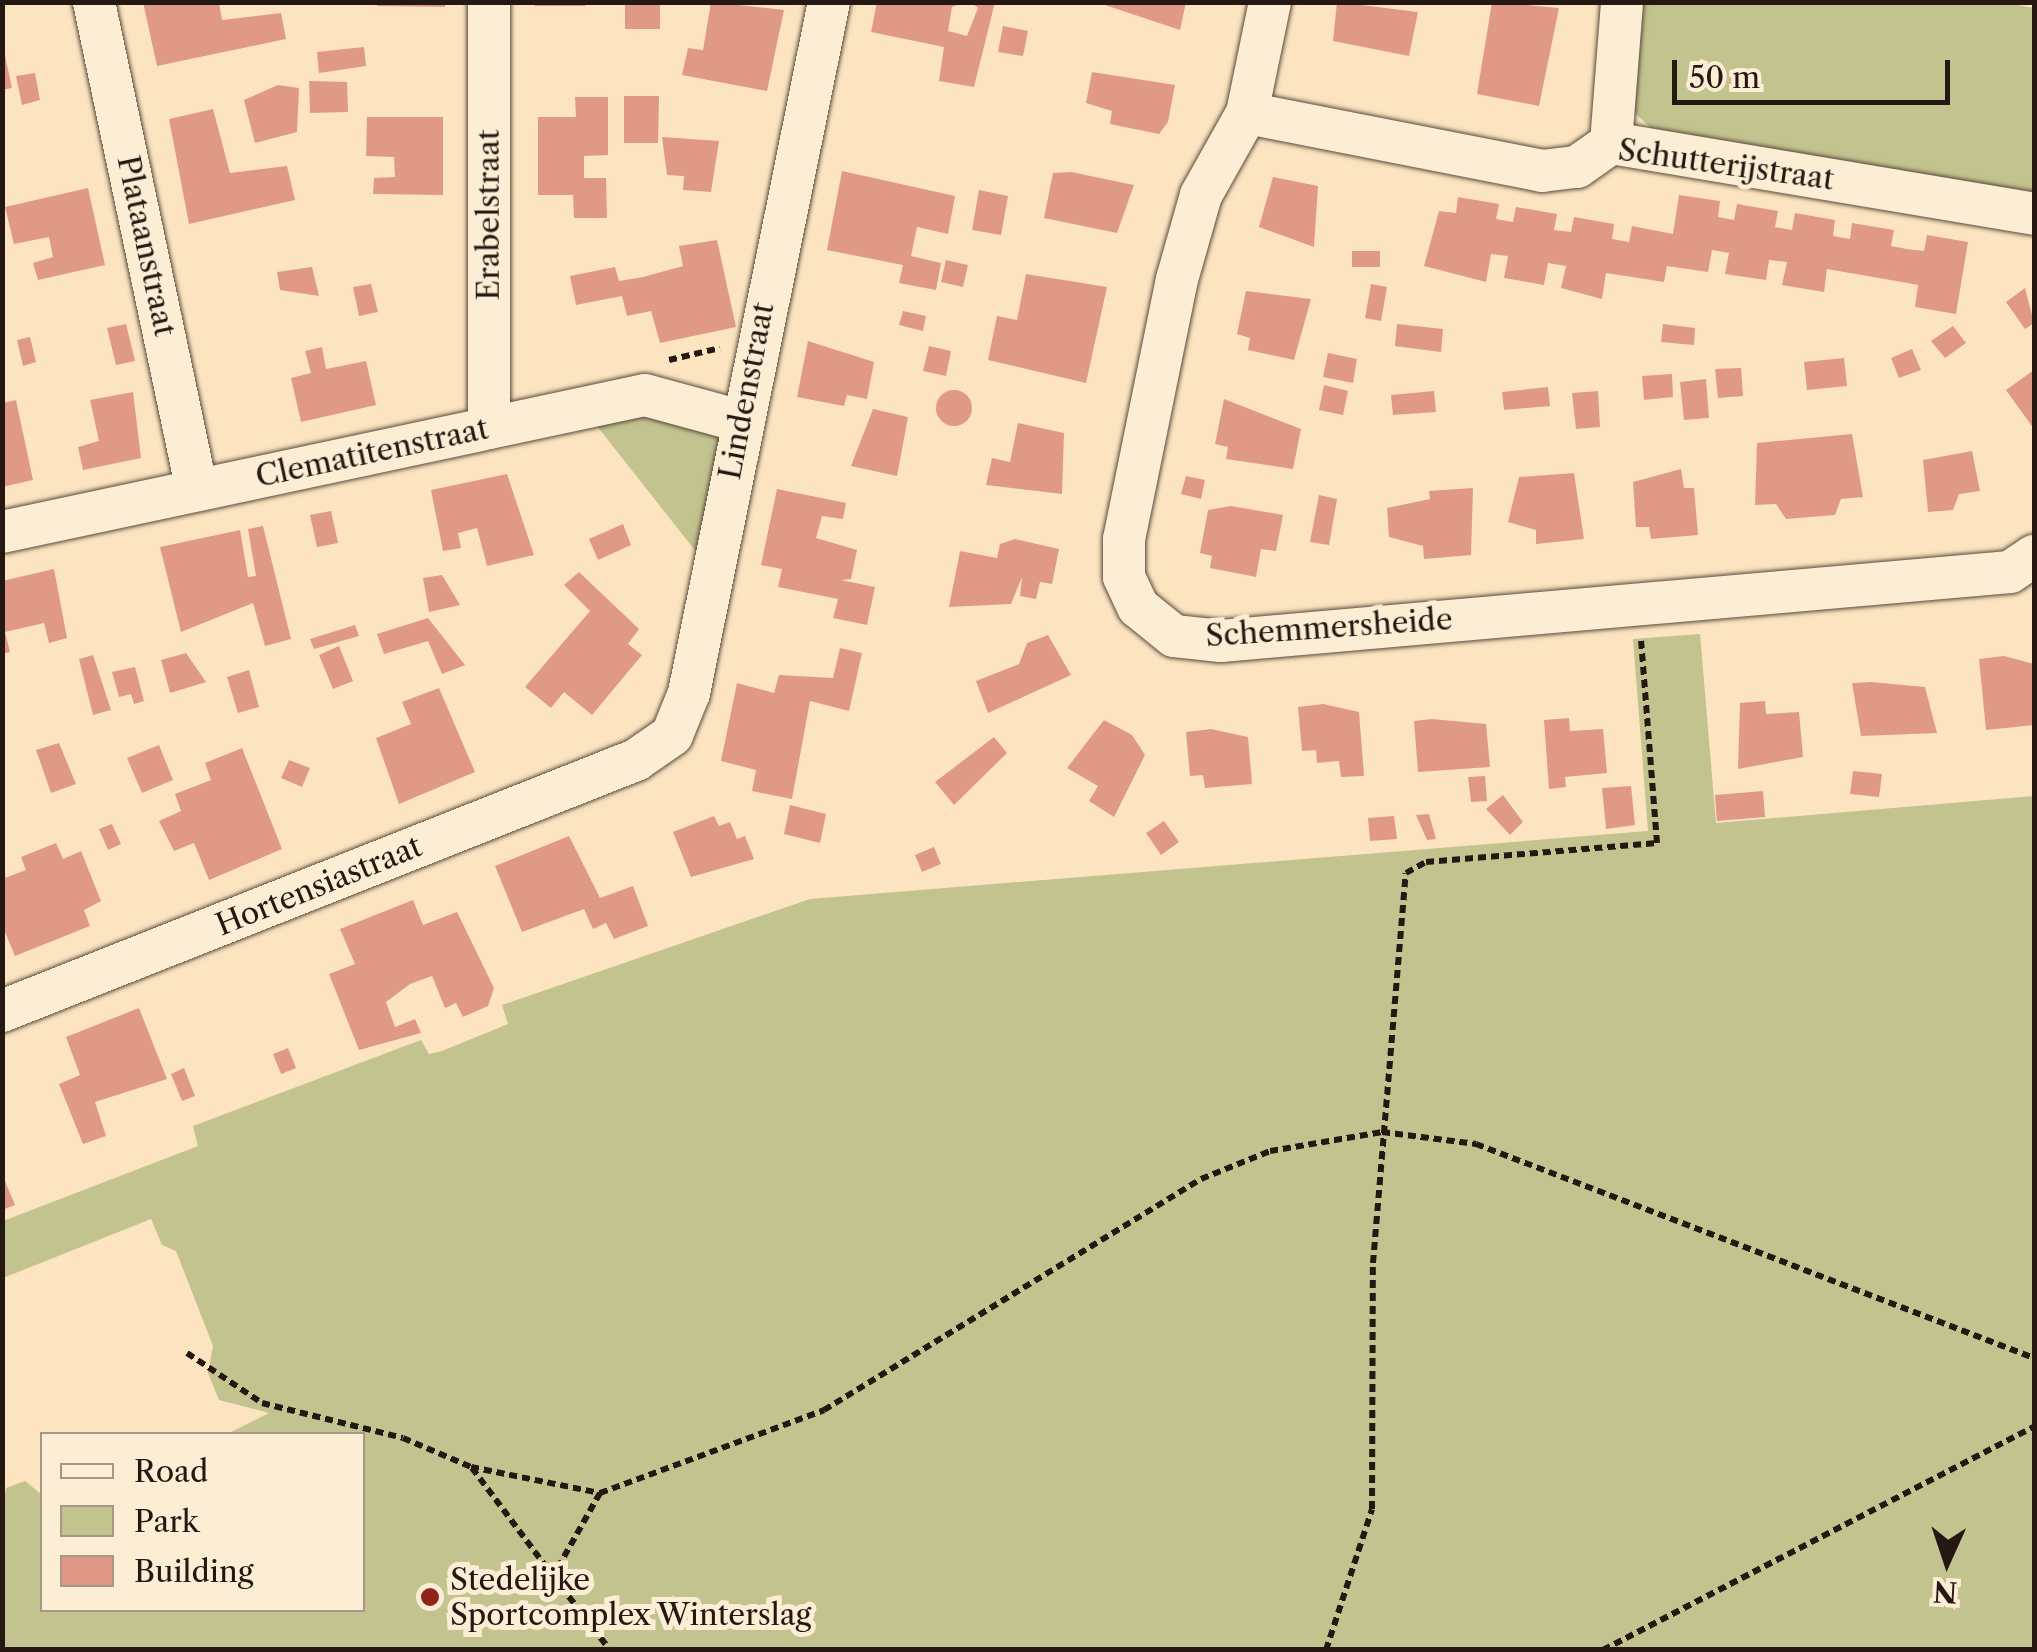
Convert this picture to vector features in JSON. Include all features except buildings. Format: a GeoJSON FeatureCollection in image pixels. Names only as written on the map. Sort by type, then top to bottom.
{"type":"FeatureCollection","features":[{"type":"Feature","properties":{"kind":"street","name":"Plataanstraat"},"geometry":{"type":"LineString","coordinates":[[94,2],[197,490]]}},
{"type":"Feature","properties":{"kind":"street","name":"Erabelstraat"},"geometry":{"type":"LineString","coordinates":[[489,2],[489,428]]}},
{"type":"Feature","properties":{"kind":"street","name":"Lindenstraat"},"geometry":{"type":"LineString","coordinates":[[636,760],[672,735],[689,692],[740,421],[829,2]]}},
{"type":"Feature","properties":{"kind":"street","name":"Schemmersheide"},"geometry":{"type":"LineString","coordinates":[[1270,2],[1248,114],[1202,194],[1182,262],[1124,539],[1124,577],[1138,606],[1174,636],[1221,640],[2010,572],[2034,556]]}},
{"type":"Feature","properties":{"kind":"street"},"geometry":{"type":"LineString","coordinates":[[1610,143],[1622,2]]}},
{"type":"Feature","properties":{"kind":"street","name":"Schutterijstraat"},"geometry":{"type":"LineString","coordinates":[[1248,114],[1542,171],[1577,167],[1610,143],[2034,214]]}},
{"type":"Feature","properties":{"kind":"street","name":"Clematitenstraat"},"geometry":{"type":"LineString","coordinates":[[2,532],[645,395],[740,421]]}},
{"type":"Feature","properties":{"kind":"street","name":"Hortensiastraat"},"geometry":{"type":"LineString","coordinates":[[2,1011],[636,760]]}},
{"type":"Feature","properties":{"kind":"path"},"geometry":{"type":"LineString","coordinates":[[1326,1650],[1372,1509],[1382,1132],[1406,873],[1426,862],[1657,843],[1640,626]]}},
{"type":"Feature","properties":{"kind":"path"},"geometry":{"type":"LineString","coordinates":[[187,1353],[262,1403],[403,1438],[471,1467],[600,1492],[824,1410],[1201,1179],[1270,1151],[1382,1132],[1476,1144],[2034,1358]]}},
{"type":"Feature","properties":{"kind":"path"},"geometry":{"type":"LineString","coordinates":[[1604,1650],[2034,1427]]}},
{"type":"Feature","properties":{"kind":"path"},"geometry":{"type":"LineString","coordinates":[[471,1467],[610,1650]]}},
{"type":"Feature","properties":{"kind":"path"},"geometry":{"type":"LineString","coordinates":[[553,1576],[600,1492]]}},
{"type":"Feature","properties":{"kind":"green space"},"geometry":{"type":"Polygon","coordinates":[[[2001,2],[2034,8],[2034,196],[1655,132],[1633,111],[1640,3],[2001,2]]]}},
{"type":"Feature","properties":{"kind":"green space"},"geometry":{"type":"Polygon","coordinates":[[[642,411],[718,433],[723,457],[701,558],[593,421],[642,411]]]}},
{"type":"Feature","properties":{"kind":"green space"},"geometry":{"type":"Polygon","coordinates":[[[1700,634],[1716,823],[2034,796],[2034,1649],[3,1649],[3,1505],[6,1488],[25,1481],[40,1493],[40,1612],[365,1612],[365,1432],[231,1432],[269,1413],[219,1400],[208,1373],[213,1346],[176,1251],[162,1245],[151,1219],[3,1278],[3,1221],[198,1146],[193,1126],[421,1040],[429,1054],[442,1051],[508,1024],[502,1005],[810,899],[1648,831],[1633,639],[1700,634]]]}},
{"type":"Feature","properties":{"kind":"place","name":"Stedelijke Sportcomplex Winterslag"},"geometry":{"type":"Point","coordinates":[430,1597]}}]}
